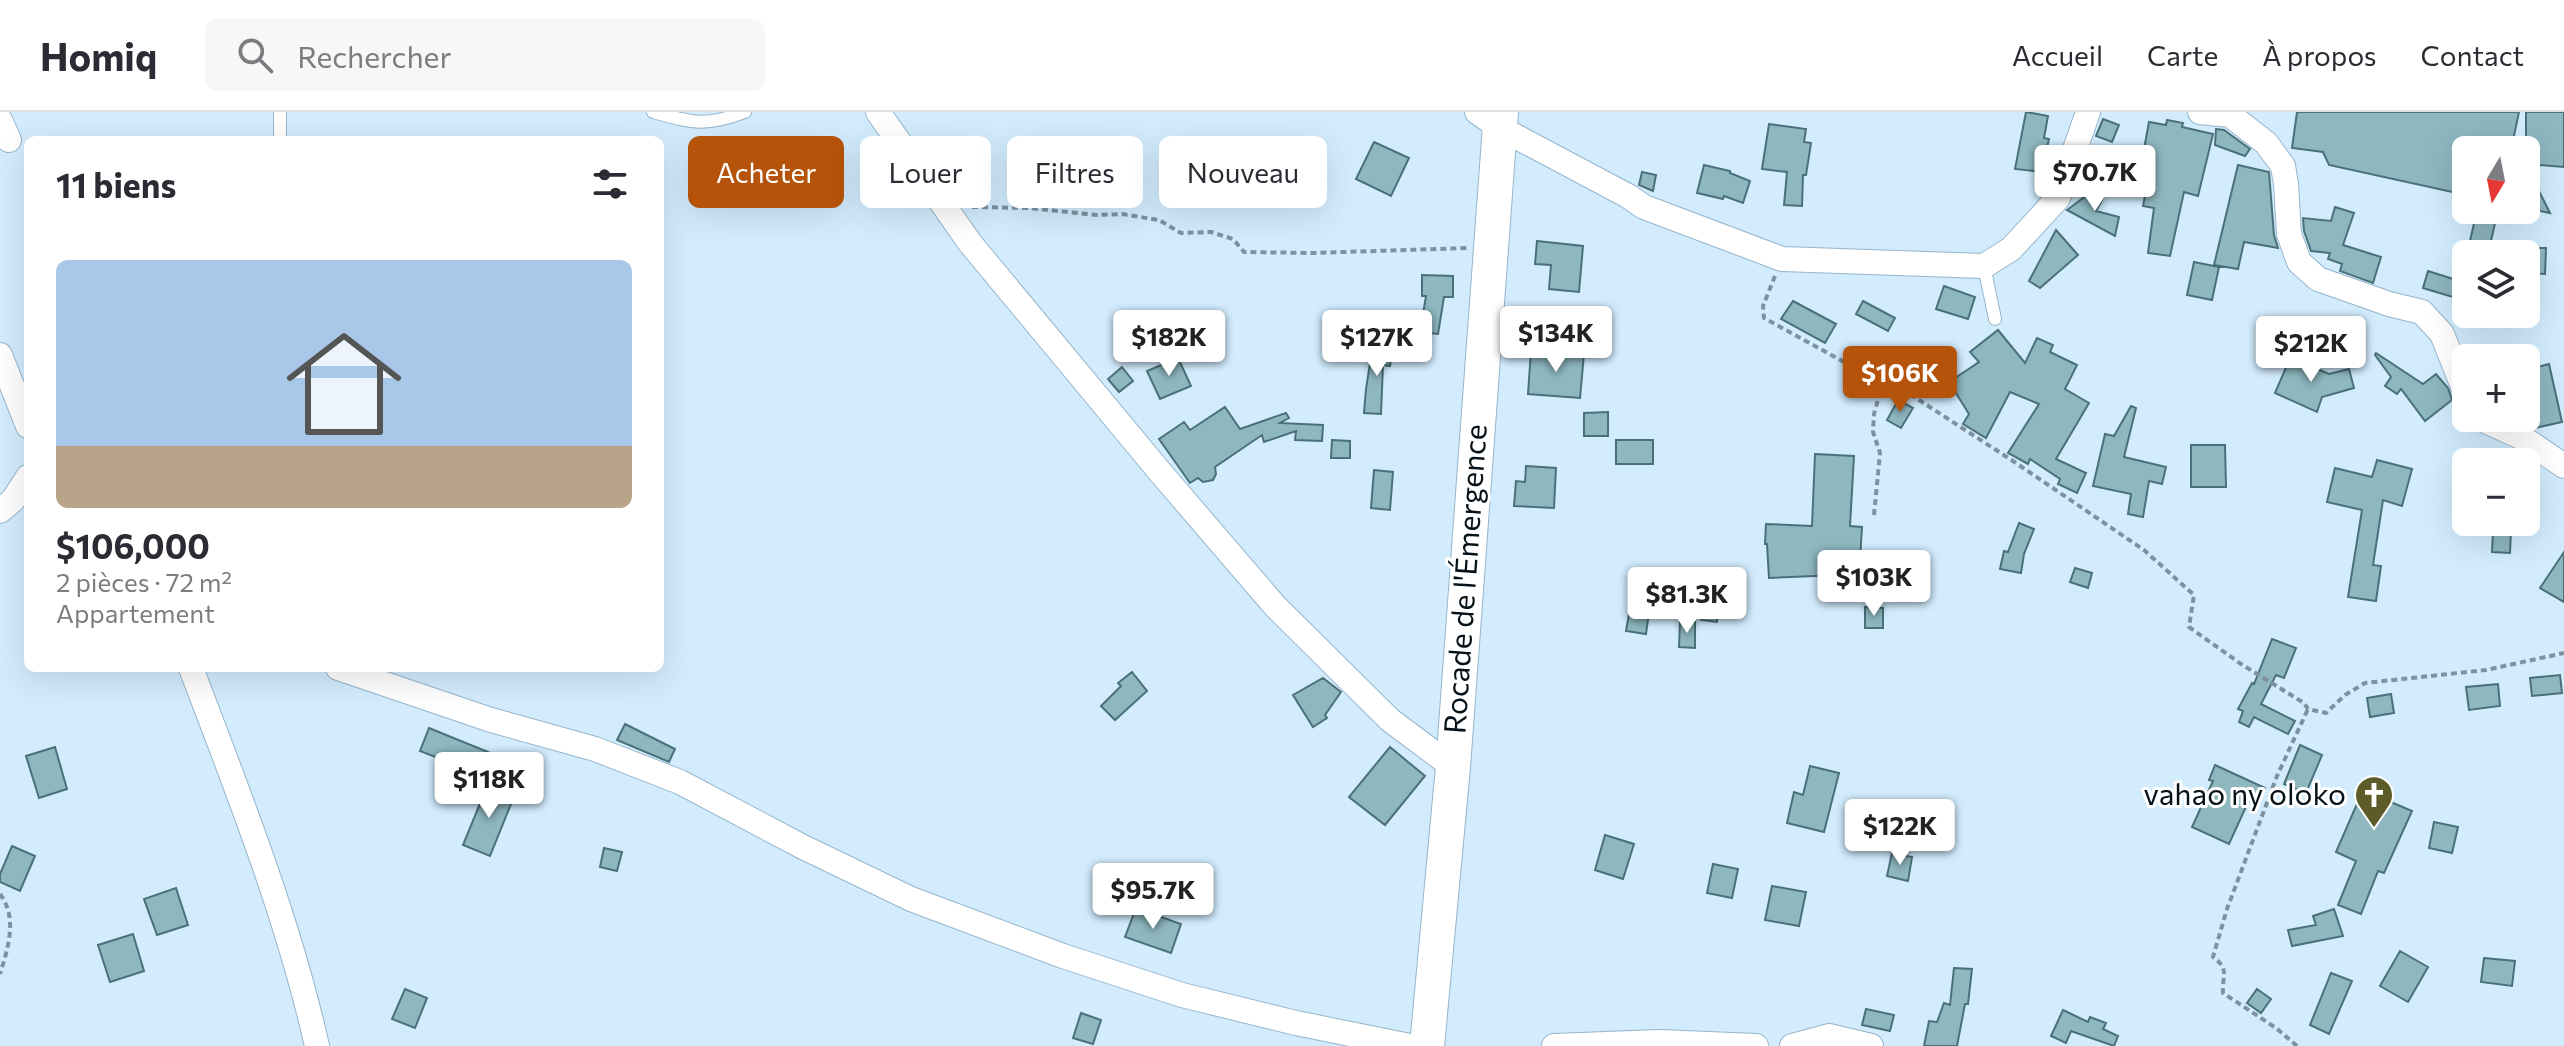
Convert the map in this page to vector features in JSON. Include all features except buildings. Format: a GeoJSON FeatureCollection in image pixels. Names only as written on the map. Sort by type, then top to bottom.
{"type":"FeatureCollection","features":[{"type":"Feature","properties":{"kind":"street"},"geometry":{"type":"LineString","coordinates":[[878,112],[895,136]]}},
{"type":"Feature","properties":{"kind":"street"},"geometry":{"type":"LineString","coordinates":[[1493,117],[1644,207],[1782,259],[1984,266],[2011,249],[2058,198],[2088,112]]}},
{"type":"Feature","properties":{"kind":"street"},"geometry":{"type":"LineString","coordinates":[[2200,112],[2230,115],[2266,143],[2283,166],[2289,234],[2299,262],[2318,279],[2422,312],[2442,334],[2452,359]]}},
{"type":"Feature","properties":{"kind":"street","name":"Rocade de l'Émergence"},"geometry":{"type":"LineString","coordinates":[[1427,1046],[1453,767],[1490,247],[1493,117]]}},
{"type":"Feature","properties":{"kind":"street"},"geometry":{"type":"LineString","coordinates":[[946,208],[970,243],[1275,606],[1390,720],[1453,767]]}},
{"type":"Feature","properties":{"kind":"street"},"geometry":{"type":"LineString","coordinates":[[0,355],[24,416]]}},
{"type":"Feature","properties":{"kind":"street"},"geometry":{"type":"LineString","coordinates":[[2510,432],[2564,466]]}},
{"type":"Feature","properties":{"kind":"street"},"geometry":{"type":"LineString","coordinates":[[0,511],[13,500],[24,483]]}},
{"type":"Feature","properties":{"kind":"street"},"geometry":{"type":"LineString","coordinates":[[192,672],[253,836],[307,1001],[317,1046]]}},
{"type":"Feature","properties":{"kind":"street"},"geometry":{"type":"LineString","coordinates":[[350,672],[491,720],[595,749],[680,782],[803,847],[911,899],[1063,956],[1182,995],[1296,1023],[1410,1046]]}},
{"type":"Feature","properties":{"kind":"street"},"geometry":{"type":"LineString","coordinates":[[1792,1046],[1829,1036],[1871,1046]]}},
{"type":"Feature","properties":{"kind":"street"},"geometry":{"type":"LineString","coordinates":[[1554,1046],[1756,1046]]}},
{"type":"Feature","properties":{"kind":"lane"},"geometry":{"type":"LineString","coordinates":[[280,112],[280,135]]}},
{"type":"Feature","properties":{"kind":"lane"},"geometry":{"type":"LineString","coordinates":[[653,112],[684,121],[715,123],[745,112]]}},
{"type":"Feature","properties":{"kind":"lane"},"geometry":{"type":"LineString","coordinates":[[1984,266],[1995,319]]}},
{"type":"Feature","properties":{"kind":"path"},"geometry":{"type":"LineString","coordinates":[[991,208],[1122,214],[1159,220],[1181,233],[1211,232],[1233,239],[1244,252],[1313,253],[1490,247]]}},
{"type":"Feature","properties":{"kind":"path"},"geometry":{"type":"LineString","coordinates":[[1782,259],[1763,306],[1764,318],[1875,379],[1881,389],[1874,414],[1873,432],[1880,453],[1874,515]]}},
{"type":"Feature","properties":{"kind":"path"},"geometry":{"type":"LineString","coordinates":[[1881,389],[1899,387],[2144,550],[2194,595],[2189,627],[2304,703],[2308,709],[2326,713],[2345,695],[2365,683],[2486,670],[2564,653]]}},
{"type":"Feature","properties":{"kind":"path"},"geometry":{"type":"LineString","coordinates":[[2297,1046],[2276,1028],[2223,993],[2225,970],[2222,963],[2213,957],[2227,909],[2277,776],[2308,709]]}},
{"type":"Feature","properties":{"kind":"path"},"geometry":{"type":"LineString","coordinates":[[0,894],[11,928],[0,974]]}},
{"type":"Feature","properties":{"kind":"place","name":"vahao ny oloko"},"geometry":{"type":"Point","coordinates":[2374,829]}}]}
